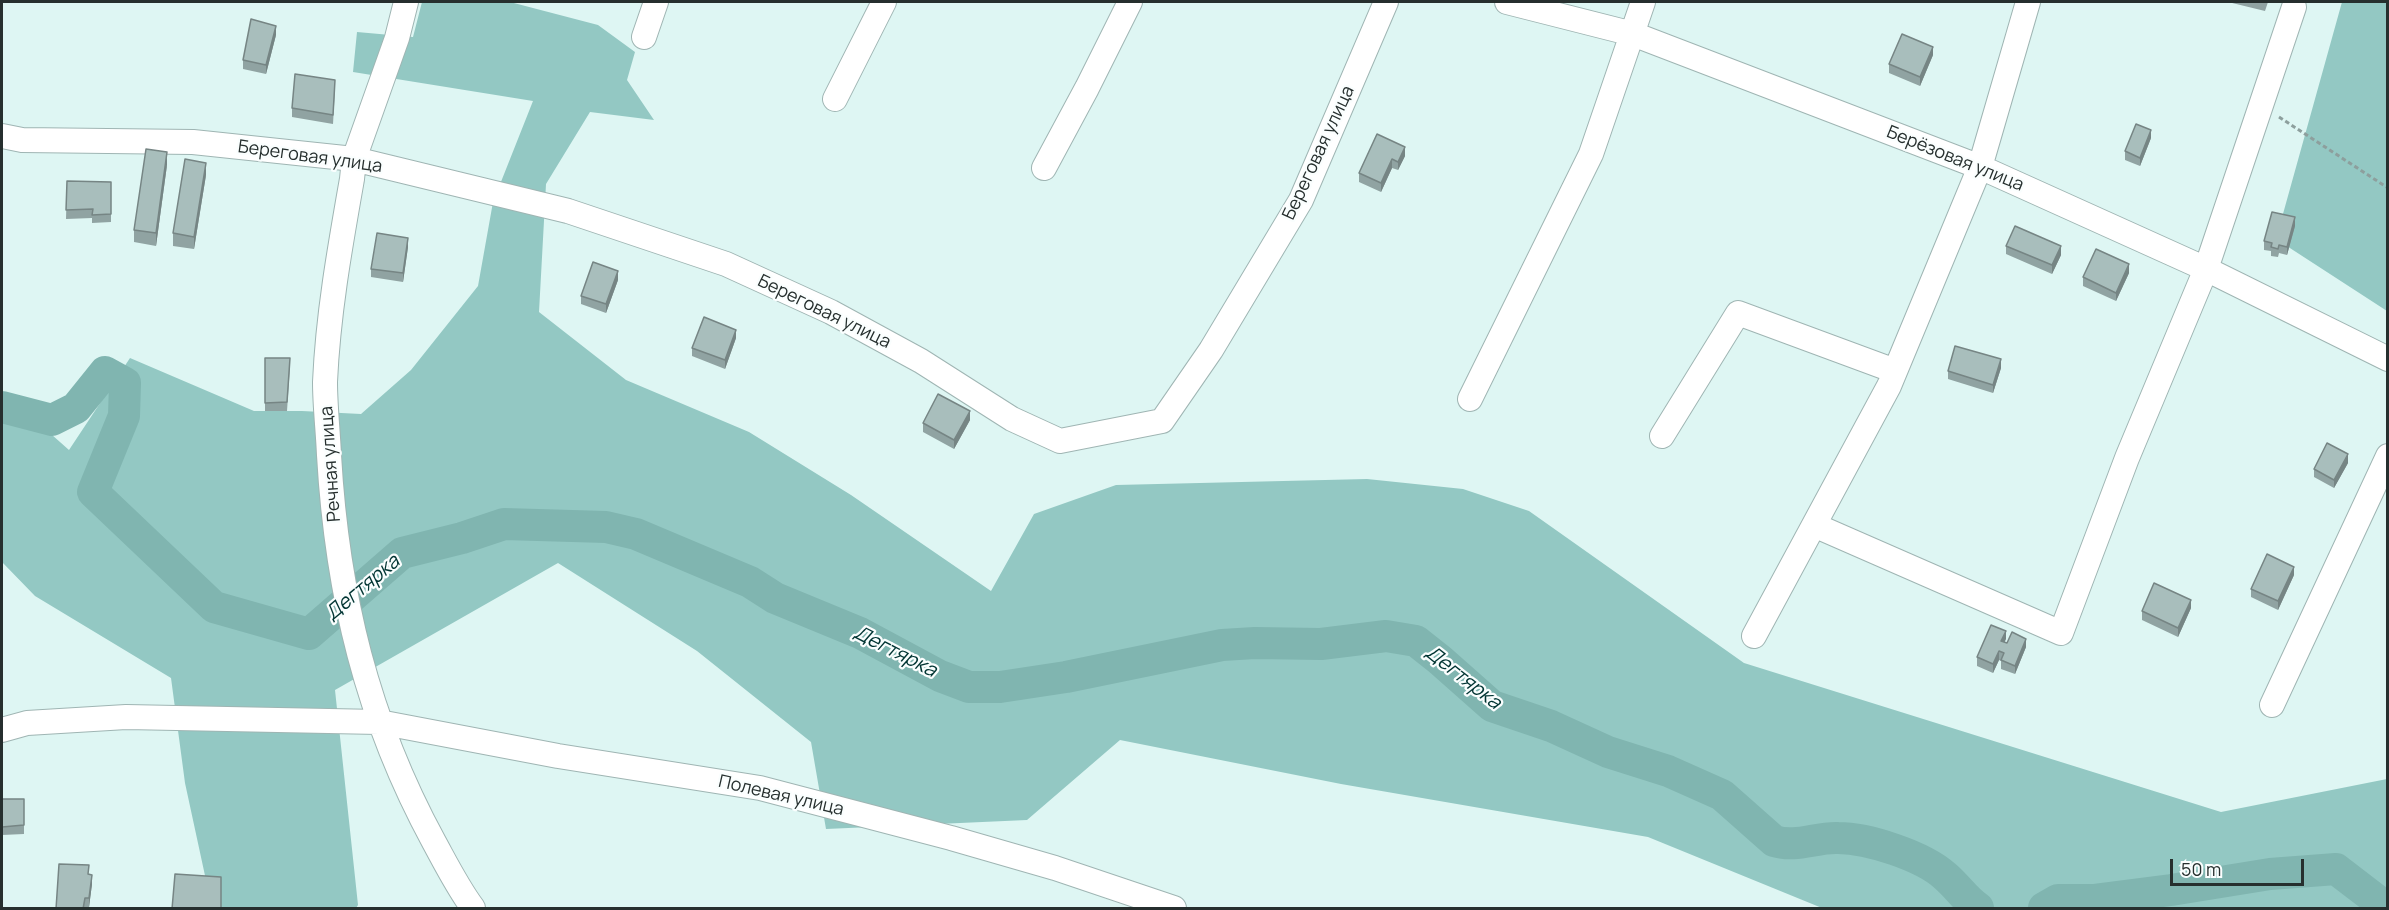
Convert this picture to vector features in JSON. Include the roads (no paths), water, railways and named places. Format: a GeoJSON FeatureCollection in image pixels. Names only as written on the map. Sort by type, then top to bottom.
{"type":"FeatureCollection","features":[{"type":"Feature","properties":{"kind":"street","name":"Речная улица"},"geometry":{"type":"LineString","coordinates":[[406,2],[397,38],[354,159],[329,317],[325,384],[336,541],[354,639],[379,722],[406,789],[473,909]]}},
{"type":"Feature","properties":{"kind":"street"},"geometry":{"type":"LineString","coordinates":[[644,37],[656,2]]}},
{"type":"Feature","properties":{"kind":"street"},"geometry":{"type":"LineString","coordinates":[[835,99],[884,2]]}},
{"type":"Feature","properties":{"kind":"street"},"geometry":{"type":"LineString","coordinates":[[1044,168],[1130,2]]}},
{"type":"Feature","properties":{"kind":"street","name":"Береговая улица"},"geometry":{"type":"LineString","coordinates":[[2,136],[22,140],[193,142],[354,159],[568,212],[726,264],[831,312],[921,361],[1012,419],[1060,441],[1162,421],[1211,350],[1301,200],[1386,2]]}},
{"type":"Feature","properties":{"kind":"street","name":"Берёзовая улица"},"geometry":{"type":"LineString","coordinates":[[1507,2],[1633,34],[1980,167],[2206,269],[2388,358]]}},
{"type":"Feature","properties":{"kind":"street"},"geometry":{"type":"LineString","coordinates":[[1470,399],[1591,154],[1643,2]]}},
{"type":"Feature","properties":{"kind":"street"},"geometry":{"type":"LineString","coordinates":[[1754,636],[1895,371],[1980,167],[2028,2]]}},
{"type":"Feature","properties":{"kind":"street"},"geometry":{"type":"LineString","coordinates":[[1814,525],[2061,633],[2127,458],[2206,269],[2294,7]]}},
{"type":"Feature","properties":{"kind":"street"},"geometry":{"type":"LineString","coordinates":[[1662,436],[1738,313],[1895,371]]}},
{"type":"Feature","properties":{"kind":"street"},"geometry":{"type":"LineString","coordinates":[[2272,705],[2388,456]]}},
{"type":"Feature","properties":{"kind":"street","name":"Полевая улица"},"geometry":{"type":"LineString","coordinates":[[2,730],[27,723],[126,717],[379,722],[558,756],[760,788],[963,841],[1055,868],[1174,909]]}},
{"type":"Feature","properties":{"kind":"waterway","name":"Дегтярка"},"geometry":{"type":"LineString","coordinates":[[2,407],[52,420],[76,408],[105,372],[125,383],[124,416],[93,492],[214,607],[309,634],[402,553],[462,538],[504,524],[606,527],[636,534],[750,582],[775,598],[860,633],[940,676],[969,687],[1000,687],[1066,677],[1222,645],[1321,644],[1386,636],[1416,641],[1492,706],[1551,726],[1608,752],[1668,771],[1722,795],[1774,841],[1798,843],[1830,838],[1850,839],[1894,849],[1935,869],[1978,908]]}},
{"type":"Feature","properties":{"kind":"waterway","name":"Дегтярка"},"geometry":{"type":"LineString","coordinates":[[2044,908],[2058,900],[2093,900],[2270,874],[2336,869],[2387,908]]}}]}
